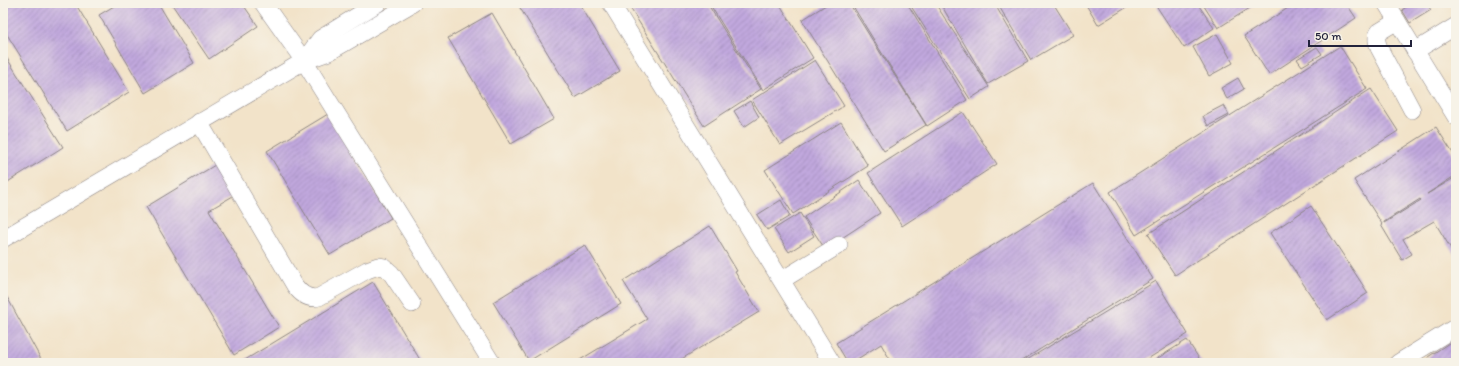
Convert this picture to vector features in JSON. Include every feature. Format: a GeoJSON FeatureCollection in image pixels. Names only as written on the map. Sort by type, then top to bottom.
{"type":"FeatureCollection","features":[{"type":"Feature","properties":{"kind":"street"},"geometry":{"type":"LineString","coordinates":[[263,3],[304,61],[492,363]]}},
{"type":"Feature","properties":{"kind":"street"},"geometry":{"type":"LineString","coordinates":[[3,239],[304,61],[378,3]]}},
{"type":"Feature","properties":{"kind":"street"},"geometry":{"type":"LineString","coordinates":[[324,46],[413,3]]}},
{"type":"Feature","properties":{"kind":"street"},"geometry":{"type":"LineString","coordinates":[[611,3],[832,363]]}},
{"type":"Feature","properties":{"kind":"street"},"geometry":{"type":"LineString","coordinates":[[1386,3],[1456,117]]}},
{"type":"Feature","properties":{"kind":"street"},"geometry":{"type":"LineString","coordinates":[[1397,21],[1379,32],[1377,40],[1379,48],[1412,110]]}},
{"type":"Feature","properties":{"kind":"street"},"geometry":{"type":"LineString","coordinates":[[1415,51],[1456,26]]}},
{"type":"Feature","properties":{"kind":"street"},"geometry":{"type":"LineString","coordinates":[[199,122],[295,286],[301,293],[314,298],[319,297],[367,270],[378,266],[391,273],[412,304]]}},
{"type":"Feature","properties":{"kind":"street"},"geometry":{"type":"LineString","coordinates":[[782,280],[840,245]]}},
{"type":"Feature","properties":{"kind":"street"},"geometry":{"type":"LineString","coordinates":[[1398,363],[1456,327]]}},
{"type":"Feature","properties":{"kind":"building"},"geometry":{"type":"Polygon","coordinates":[[[3,3],[75,3],[129,92],[67,131],[3,28],[3,3]]]}},
{"type":"Feature","properties":{"kind":"building"},"geometry":{"type":"Polygon","coordinates":[[[119,3],[158,3],[194,63],[145,93],[99,15],[119,3]]]}},
{"type":"Feature","properties":{"kind":"building"},"geometry":{"type":"Polygon","coordinates":[[[171,3],[242,3],[258,26],[209,59],[171,3]]]}},
{"type":"Feature","properties":{"kind":"building"},"geometry":{"type":"Polygon","coordinates":[[[517,3],[579,3],[620,71],[575,98],[517,3]]]}},
{"type":"Feature","properties":{"kind":"building"},"geometry":{"type":"Polygon","coordinates":[[[627,3],[707,3],[761,89],[704,126],[627,3]]]}},
{"type":"Feature","properties":{"kind":"building"},"geometry":{"type":"Polygon","coordinates":[[[709,3],[779,3],[813,58],[763,90],[709,3]]]}},
{"type":"Feature","properties":{"kind":"building"},"geometry":{"type":"Polygon","coordinates":[[[829,3],[849,3],[926,125],[884,151],[802,20],[829,3]]]}},
{"type":"Feature","properties":{"kind":"building"},"geometry":{"type":"Polygon","coordinates":[[[851,3],[907,3],[967,100],[927,126],[851,3]]]}},
{"type":"Feature","properties":{"kind":"building"},"geometry":{"type":"Polygon","coordinates":[[[909,3],[935,3],[989,87],[970,99],[909,3]]]}},
{"type":"Feature","properties":{"kind":"building"},"geometry":{"type":"Polygon","coordinates":[[[940,3],[994,3],[1028,61],[988,84],[940,3]]]}},
{"type":"Feature","properties":{"kind":"building"},"geometry":{"type":"Polygon","coordinates":[[[997,3],[1053,3],[1073,35],[1031,60],[997,3]]]}},
{"type":"Feature","properties":{"kind":"building"},"geometry":{"type":"Polygon","coordinates":[[[1085,3],[1134,3],[1098,25],[1085,3]]]}},
{"type":"Feature","properties":{"kind":"building"},"geometry":{"type":"Polygon","coordinates":[[[1162,3],[1197,3],[1214,28],[1184,48],[1157,7],[1162,3]]]}},
{"type":"Feature","properties":{"kind":"building"},"geometry":{"type":"Polygon","coordinates":[[[1202,3],[1258,3],[1218,28],[1202,3]]]}},
{"type":"Feature","properties":{"kind":"building"},"geometry":{"type":"Polygon","coordinates":[[[1296,3],[1346,3],[1356,18],[1269,75],[1244,36],[1296,3]]]}},
{"type":"Feature","properties":{"kind":"building"},"geometry":{"type":"Polygon","coordinates":[[[1412,3],[1426,3],[1431,10],[1410,23],[1402,10],[1412,3]]]}},
{"type":"Feature","properties":{"kind":"building"},"geometry":{"type":"Polygon","coordinates":[[[492,13],[554,119],[511,144],[448,38],[492,13]]]}},
{"type":"Feature","properties":{"kind":"building"},"geometry":{"type":"Polygon","coordinates":[[[1217,34],[1233,63],[1209,76],[1193,47],[1217,34]]]}},
{"type":"Feature","properties":{"kind":"building"},"geometry":{"type":"Polygon","coordinates":[[[1340,46],[1367,89],[1136,235],[1110,192],[1340,46]]]}},
{"type":"Feature","properties":{"kind":"building"},"geometry":{"type":"Polygon","coordinates":[[[1317,47],[1322,54],[1302,66],[1297,59],[1317,47]]]}},
{"type":"Feature","properties":{"kind":"building"},"geometry":{"type":"Polygon","coordinates":[[[3,52],[63,147],[3,185],[3,52]]]}},
{"type":"Feature","properties":{"kind":"building"},"geometry":{"type":"Polygon","coordinates":[[[815,60],[844,106],[780,145],[752,100],[815,60]]]}},
{"type":"Feature","properties":{"kind":"building"},"geometry":{"type":"Polygon","coordinates":[[[1238,78],[1244,89],[1227,99],[1221,88],[1238,78]]]}},
{"type":"Feature","properties":{"kind":"building"},"geometry":{"type":"Polygon","coordinates":[[[1371,89],[1398,131],[1175,275],[1148,234],[1371,89]]]}},
{"type":"Feature","properties":{"kind":"building"},"geometry":{"type":"Polygon","coordinates":[[[750,101],[759,117],[744,127],[734,111],[750,101]]]}},
{"type":"Feature","properties":{"kind":"building"},"geometry":{"type":"Polygon","coordinates":[[[1224,105],[1229,115],[1208,126],[1203,116],[1224,105]]]}},
{"type":"Feature","properties":{"kind":"building"},"geometry":{"type":"Polygon","coordinates":[[[963,112],[997,164],[902,226],[868,173],[963,112]]]}},
{"type":"Feature","properties":{"kind":"building"},"geometry":{"type":"Polygon","coordinates":[[[328,114],[391,218],[330,255],[267,151],[328,114]]]}},
{"type":"Feature","properties":{"kind":"building"},"geometry":{"type":"Polygon","coordinates":[[[841,122],[868,166],[793,214],[765,170],[841,122]]]}},
{"type":"Feature","properties":{"kind":"building"},"geometry":{"type":"Polygon","coordinates":[[[1436,127],[1456,158],[1456,175],[1427,194],[1456,177],[1456,257],[1434,221],[1403,239],[1412,254],[1402,260],[1381,225],[1382,224],[1354,180],[1436,127]],[[1420,199],[1384,223],[1421,200],[1420,199]]]}},
{"type":"Feature","properties":{"kind":"building"},"geometry":{"type":"Polygon","coordinates":[[[215,165],[233,196],[209,210],[279,327],[234,355],[146,207],[215,165]]]}},
{"type":"Feature","properties":{"kind":"building"},"geometry":{"type":"Polygon","coordinates":[[[859,180],[880,213],[825,249],[804,217],[859,180]]]}},
{"type":"Feature","properties":{"kind":"building"},"geometry":{"type":"Polygon","coordinates":[[[1093,183],[1153,279],[1018,363],[892,363],[881,344],[851,363],[848,363],[836,343],[1093,183]]]}},
{"type":"Feature","properties":{"kind":"building"},"geometry":{"type":"Polygon","coordinates":[[[781,200],[790,216],[767,230],[757,215],[781,200]]]}},
{"type":"Feature","properties":{"kind":"building"},"geometry":{"type":"Polygon","coordinates":[[[1311,206],[1368,293],[1327,320],[1270,233],[1311,206]]]}},
{"type":"Feature","properties":{"kind":"building"},"geometry":{"type":"Polygon","coordinates":[[[800,213],[814,236],[789,252],[774,229],[800,213]]]}},
{"type":"Feature","properties":{"kind":"building"},"geometry":{"type":"Polygon","coordinates":[[[710,226],[759,312],[675,363],[575,363],[647,319],[623,281],[710,226]]]}},
{"type":"Feature","properties":{"kind":"building"},"geometry":{"type":"Polygon","coordinates":[[[585,245],[621,304],[529,361],[493,302],[585,245]]]}},
{"type":"Feature","properties":{"kind":"building"},"geometry":{"type":"Polygon","coordinates":[[[1156,281],[1188,334],[1141,363],[1022,363],[1156,281]]]}},
{"type":"Feature","properties":{"kind":"building"},"geometry":{"type":"Polygon","coordinates":[[[373,282],[422,363],[240,363],[373,282]]]}},
{"type":"Feature","properties":{"kind":"building"},"geometry":{"type":"Polygon","coordinates":[[[7,297],[43,363],[3,363],[3,300],[7,297]]]}},
{"type":"Feature","properties":{"kind":"building"},"geometry":{"type":"Polygon","coordinates":[[[1187,340],[1202,363],[1150,363],[1187,340]]]}},
{"type":"Feature","properties":{"kind":"building"},"geometry":{"type":"Polygon","coordinates":[[[1452,341],[1456,347],[1456,363],[1432,363],[1428,357],[1452,341]]]}}]}
